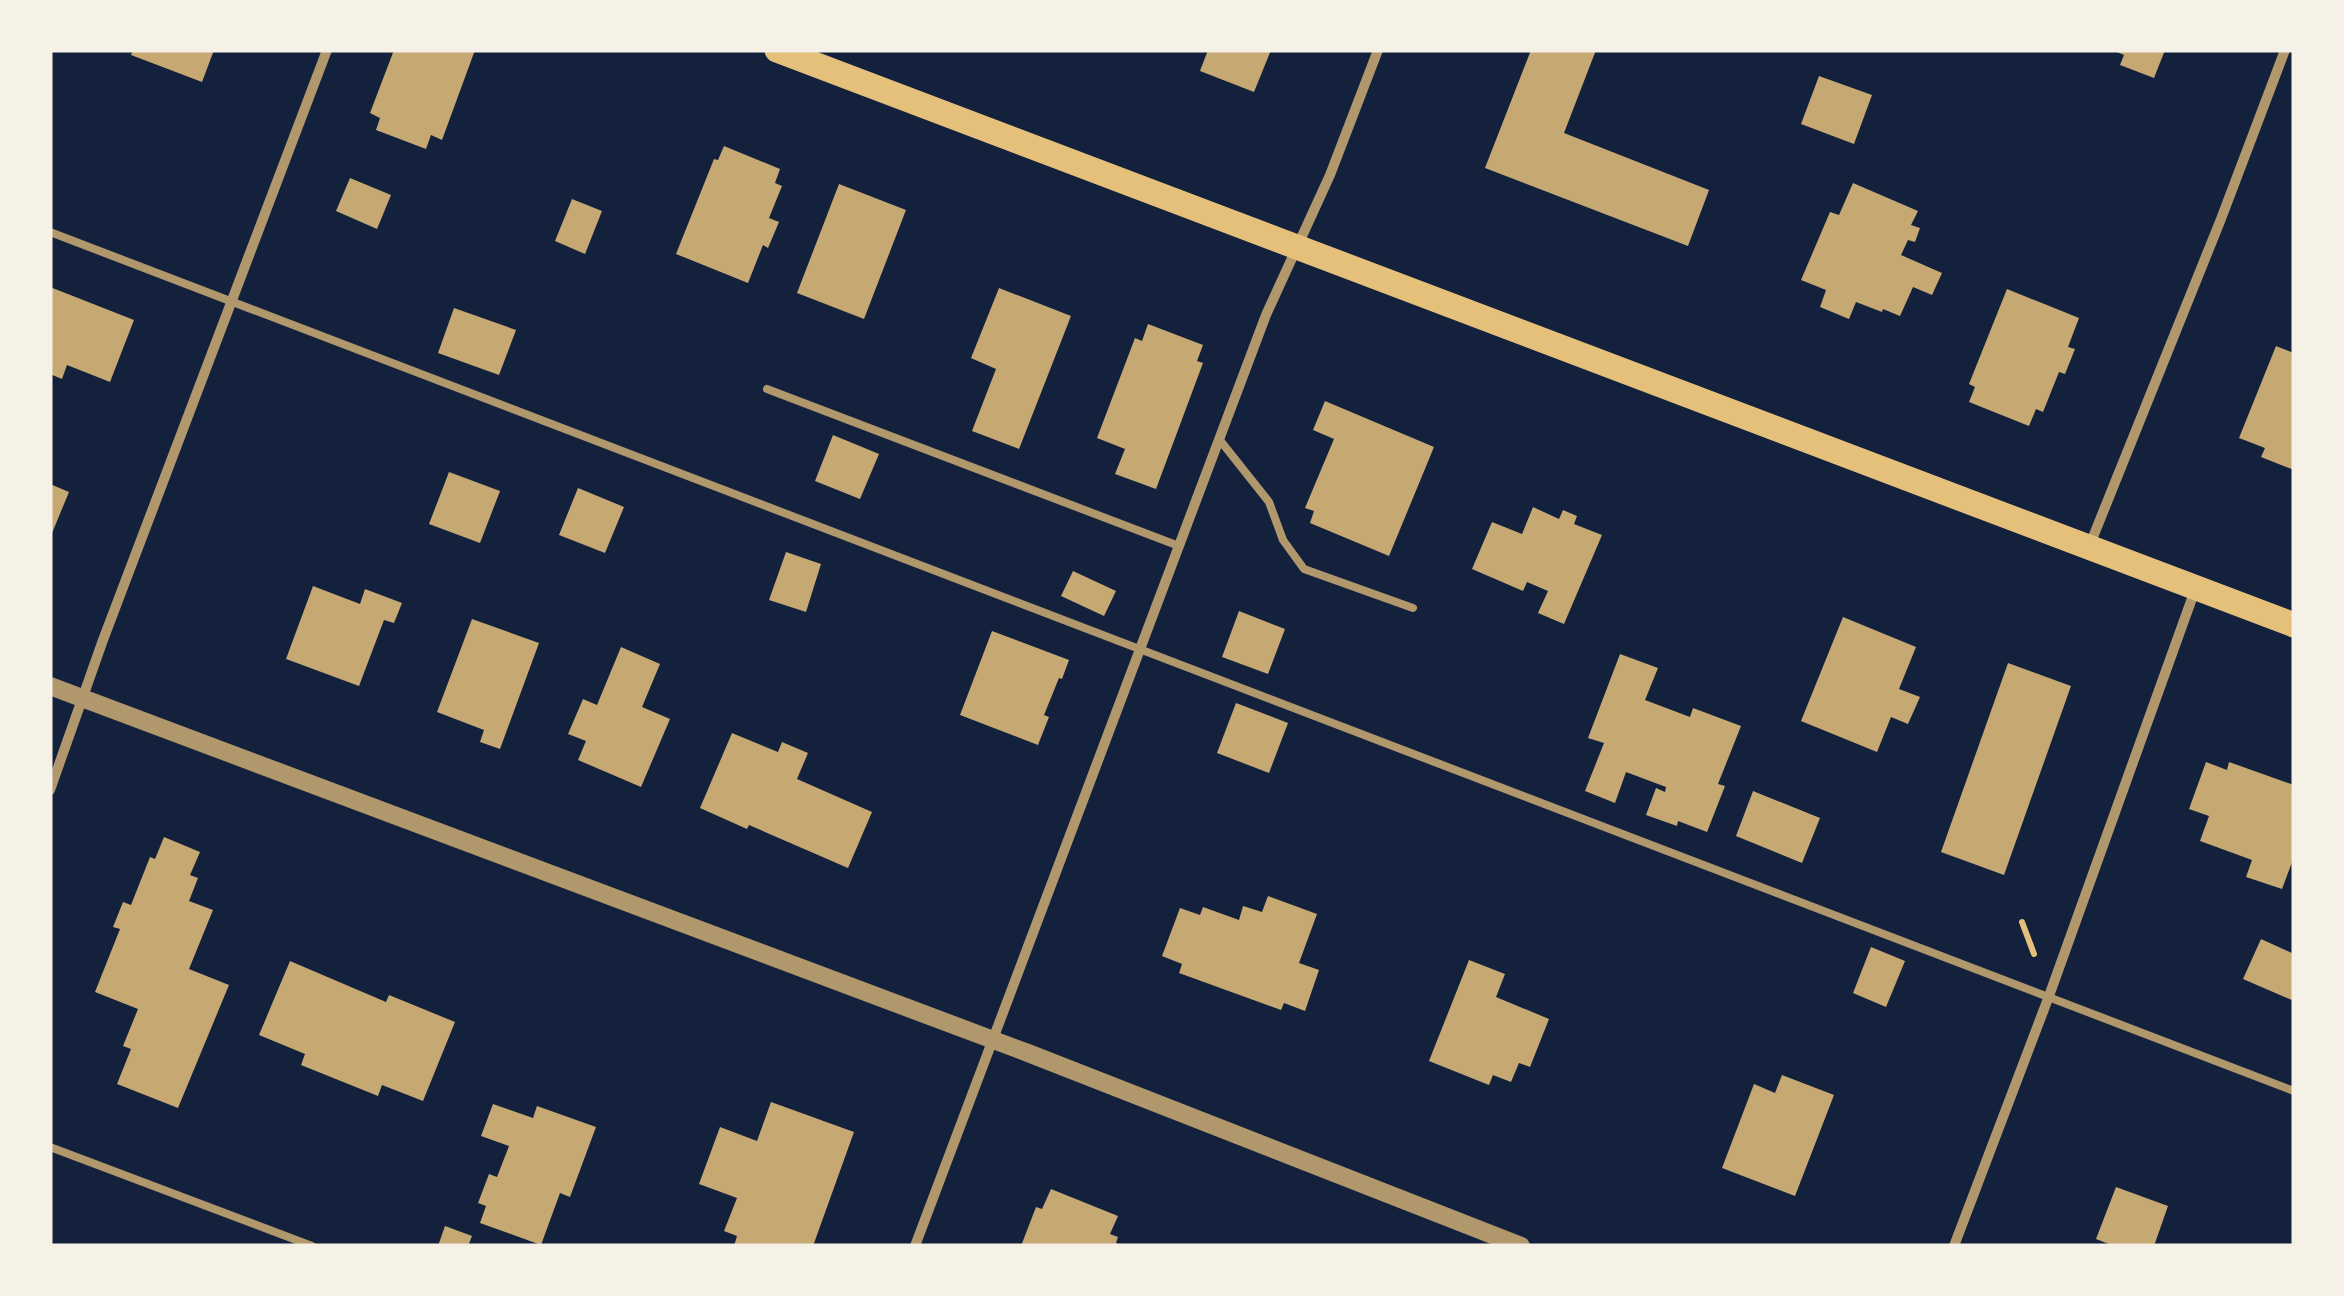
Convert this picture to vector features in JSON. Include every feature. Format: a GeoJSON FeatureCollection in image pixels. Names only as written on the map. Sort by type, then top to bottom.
{"type":"FeatureCollection","features":[{"type":"Feature","properties":{"kind":"main road"},"geometry":{"type":"LineString","coordinates":[[777,50],[2294,626]]}},
{"type":"Feature","properties":{"kind":"street"},"geometry":{"type":"LineString","coordinates":[[50,790],[102,640],[327,50]]}},
{"type":"Feature","properties":{"kind":"street"},"geometry":{"type":"LineString","coordinates":[[915,1246],[1266,314],[1330,175],[1378,50]]}},
{"type":"Feature","properties":{"kind":"street"},"geometry":{"type":"LineString","coordinates":[[2089,548],[2285,50]]}},
{"type":"Feature","properties":{"kind":"street"},"geometry":{"type":"LineString","coordinates":[[1954,1246],[2049,996],[2195,588]]}},
{"type":"Feature","properties":{"kind":"street"},"geometry":{"type":"LineString","coordinates":[[50,686],[992,1040],[1521,1246]]}},
{"type":"Feature","properties":{"kind":"lane"},"geometry":{"type":"LineString","coordinates":[[50,232],[2294,1090]]}},
{"type":"Feature","properties":{"kind":"lane"},"geometry":{"type":"LineString","coordinates":[[767,390],[1179,546]]}},
{"type":"Feature","properties":{"kind":"lane"},"geometry":{"type":"LineString","coordinates":[[1219,438],[1269,502],[1282,540],[1304,569],[1412,608]]}},
{"type":"Feature","properties":{"kind":"lane"},"geometry":{"type":"LineString","coordinates":[[50,1147],[312,1246]]}},
{"type":"Feature","properties":{"kind":"building"},"geometry":{"type":"Polygon","coordinates":[[[133,50],[214,50],[202,82],[131,55],[133,50]]]}},
{"type":"Feature","properties":{"kind":"building"},"geometry":{"type":"Polygon","coordinates":[[[394,50],[475,50],[442,140],[431,135],[426,149],[376,130],[380,118],[370,113],[394,50]]]}},
{"type":"Feature","properties":{"kind":"building"},"geometry":{"type":"Polygon","coordinates":[[[1208,50],[1271,50],[1254,92],[1200,71],[1208,50]]]}},
{"type":"Feature","properties":{"kind":"building"},"geometry":{"type":"Polygon","coordinates":[[[1531,50],[1596,50],[1564,133],[1709,190],[1688,246],[1485,168],[1531,50]]]}},
{"type":"Feature","properties":{"kind":"building"},"geometry":{"type":"Polygon","coordinates":[[[2112,50],[2165,50],[2154,78],[2120,65],[2124,55],[2112,50]]]}},
{"type":"Feature","properties":{"kind":"building"},"geometry":{"type":"Polygon","coordinates":[[[1819,76],[1872,95],[1854,144],[1801,124],[1819,76]]]}},
{"type":"Feature","properties":{"kind":"building"},"geometry":{"type":"Polygon","coordinates":[[[724,146],[780,169],[775,183],[782,186],[769,218],[779,222],[768,248],[763,245],[748,283],[676,254],[714,159],[718,160],[724,146]]]}},
{"type":"Feature","properties":{"kind":"building"},"geometry":{"type":"Polygon","coordinates":[[[350,178],[391,195],[377,229],[336,211],[350,178]]]}},
{"type":"Feature","properties":{"kind":"building"},"geometry":{"type":"Polygon","coordinates":[[[1853,183],[1918,211],[1911,225],[1920,228],[1915,242],[1908,240],[1901,255],[1942,273],[1932,295],[1913,287],[1900,316],[1856,302],[1849,319],[1820,307],[1826,290],[1801,280],[1830,212],[1839,215],[1853,183]]]}},
{"type":"Feature","properties":{"kind":"building"},"geometry":{"type":"Polygon","coordinates":[[[839,184],[906,210],[864,319],[797,293],[839,184]]]}},
{"type":"Feature","properties":{"kind":"building"},"geometry":{"type":"Polygon","coordinates":[[[572,199],[602,211],[585,254],[555,241],[572,199]]]}},
{"type":"Feature","properties":{"kind":"building"},"geometry":{"type":"Polygon","coordinates":[[[50,287],[134,320],[110,382],[67,365],[62,379],[50,374],[50,287]]]}},
{"type":"Feature","properties":{"kind":"building"},"geometry":{"type":"Polygon","coordinates":[[[999,288],[1071,316],[1019,449],[972,431],[996,369],[971,358],[999,288]]]}},
{"type":"Feature","properties":{"kind":"building"},"geometry":{"type":"Polygon","coordinates":[[[2007,289],[2079,318],[2068,347],[2075,349],[2065,374],[2059,372],[2043,412],[2036,409],[2029,426],[1969,402],[1975,387],[1969,384],[2007,289]]]}},
{"type":"Feature","properties":{"kind":"building"},"geometry":{"type":"Polygon","coordinates":[[[454,308],[516,330],[499,375],[438,353],[454,308]]]}},
{"type":"Feature","properties":{"kind":"building"},"geometry":{"type":"Polygon","coordinates":[[[1148,324],[1203,345],[1197,361],[1203,363],[1156,489],[1115,474],[1125,449],[1097,438],[1135,338],[1142,341],[1148,324]]]}},
{"type":"Feature","properties":{"kind":"building"},"geometry":{"type":"Polygon","coordinates":[[[2276,346],[2294,353],[2294,470],[2261,457],[2265,448],[2239,438],[2276,346]]]}},
{"type":"Feature","properties":{"kind":"building"},"geometry":{"type":"Polygon","coordinates":[[[1325,401],[1434,447],[1389,556],[1310,523],[1314,511],[1305,508],[1334,439],[1313,430],[1325,401]]]}},
{"type":"Feature","properties":{"kind":"building"},"geometry":{"type":"Polygon","coordinates":[[[833,435],[879,454],[860,499],[815,481],[833,435]]]}},
{"type":"Feature","properties":{"kind":"building"},"geometry":{"type":"Polygon","coordinates":[[[449,472],[500,491],[480,543],[429,524],[449,472]]]}},
{"type":"Feature","properties":{"kind":"building"},"geometry":{"type":"Polygon","coordinates":[[[50,484],[69,492],[50,538],[50,484]]]}},
{"type":"Feature","properties":{"kind":"building"},"geometry":{"type":"Polygon","coordinates":[[[578,488],[624,507],[605,553],[559,535],[578,488]]]}},
{"type":"Feature","properties":{"kind":"building"},"geometry":{"type":"Polygon","coordinates":[[[1533,507],[1559,519],[1563,510],[1577,516],[1574,524],[1602,535],[1564,624],[1538,613],[1548,591],[1527,582],[1523,591],[1472,569],[1492,522],[1522,534],[1533,507]]]}},
{"type":"Feature","properties":{"kind":"building"},"geometry":{"type":"Polygon","coordinates":[[[786,552],[821,564],[806,612],[769,600],[786,552]]]}},
{"type":"Feature","properties":{"kind":"building"},"geometry":{"type":"Polygon","coordinates":[[[1073,571],[1116,591],[1104,616],[1061,596],[1073,571]]]}},
{"type":"Feature","properties":{"kind":"building"},"geometry":{"type":"Polygon","coordinates":[[[313,586],[360,604],[365,589],[402,603],[394,623],[384,620],[359,686],[286,659],[313,586]]]}},
{"type":"Feature","properties":{"kind":"building"},"geometry":{"type":"Polygon","coordinates":[[[1239,611],[1285,629],[1268,674],[1222,657],[1239,611]]]}},
{"type":"Feature","properties":{"kind":"building"},"geometry":{"type":"Polygon","coordinates":[[[1843,617],[1916,647],[1899,689],[1920,697],[1908,724],[1891,717],[1877,752],[1801,721],[1843,617]]]}},
{"type":"Feature","properties":{"kind":"building"},"geometry":{"type":"Polygon","coordinates":[[[472,619],[539,643],[500,749],[480,742],[484,730],[437,712],[472,619]]]}},
{"type":"Feature","properties":{"kind":"building"},"geometry":{"type":"Polygon","coordinates":[[[992,631],[1069,660],[1044,715],[1049,717],[1038,745],[960,715],[992,631]]]}},
{"type":"Feature","properties":{"kind":"building"},"geometry":{"type":"Polygon","coordinates":[[[621,647],[660,664],[642,707],[670,719],[641,787],[578,760],[586,741],[568,734],[583,699],[597,705],[621,647]]]}},
{"type":"Feature","properties":{"kind":"building"},"geometry":{"type":"Polygon","coordinates":[[[1620,654],[1658,668],[1645,700],[1690,717],[1693,708],[1741,726],[1718,784],[1725,786],[1707,832],[1646,815],[1656,788],[1665,792],[1666,787],[1626,772],[1615,803],[1585,791],[1604,743],[1588,738],[1620,654]]]}},
{"type":"Feature","properties":{"kind":"building"},"geometry":{"type":"Polygon","coordinates":[[[2008,663],[2071,686],[2004,875],[1941,852],[2008,663]]]}},
{"type":"Feature","properties":{"kind":"building"},"geometry":{"type":"Polygon","coordinates":[[[1236,703],[1288,723],[1269,773],[1217,753],[1236,703]]]}},
{"type":"Feature","properties":{"kind":"building"},"geometry":{"type":"Polygon","coordinates":[[[732,733],[778,752],[782,742],[808,753],[797,779],[872,812],[848,868],[700,808],[732,733]]]}},
{"type":"Feature","properties":{"kind":"building"},"geometry":{"type":"Polygon","coordinates":[[[2206,762],[2227,770],[2229,762],[2294,785],[2294,857],[2282,889],[2246,877],[2252,860],[2200,841],[2209,816],[2189,809],[2206,762]]]}},
{"type":"Feature","properties":{"kind":"building"},"geometry":{"type":"Polygon","coordinates":[[[1753,791],[1820,818],[1802,863],[1736,836],[1753,791]]]}},
{"type":"Feature","properties":{"kind":"building"},"geometry":{"type":"Polygon","coordinates":[[[164,837],[200,852],[190,875],[198,878],[189,901],[213,910],[189,969],[229,985],[178,1108],[117,1084],[131,1049],[123,1046],[138,1009],[95,992],[120,929],[113,927],[123,902],[131,905],[150,857],[155,859],[164,837]]]}},
{"type":"Feature","properties":{"kind":"building"},"geometry":{"type":"Polygon","coordinates":[[[1268,896],[1317,914],[1299,963],[1319,970],[1305,1011],[1284,1003],[1281,1010],[1179,973],[1182,964],[1162,956],[1180,908],[1200,915],[1203,907],[1239,920],[1243,906],[1262,912],[1268,896]]]}},
{"type":"Feature","properties":{"kind":"building"},"geometry":{"type":"Polygon","coordinates":[[[2261,939],[2294,954],[2294,1001],[2243,979],[2261,939]]]}},
{"type":"Feature","properties":{"kind":"building"},"geometry":{"type":"Polygon","coordinates":[[[1871,947],[1905,961],[1886,1007],[1853,993],[1871,947]]]}},
{"type":"Feature","properties":{"kind":"building"},"geometry":{"type":"Polygon","coordinates":[[[1469,960],[1505,974],[1496,997],[1549,1019],[1530,1067],[1519,1063],[1511,1082],[1493,1075],[1489,1085],[1429,1061],[1469,960]]]}},
{"type":"Feature","properties":{"kind":"building"},"geometry":{"type":"Polygon","coordinates":[[[290,961],[386,1002],[389,995],[455,1022],[423,1101],[382,1085],[378,1096],[301,1065],[305,1054],[259,1035],[290,961]]]}},
{"type":"Feature","properties":{"kind":"building"},"geometry":{"type":"Polygon","coordinates":[[[1782,1075],[1834,1095],[1795,1196],[1722,1168],[1754,1084],[1775,1093],[1782,1075]]]}},
{"type":"Feature","properties":{"kind":"building"},"geometry":{"type":"Polygon","coordinates":[[[771,1102],[854,1132],[813,1246],[734,1246],[737,1236],[724,1231],[737,1198],[699,1184],[720,1127],[757,1141],[771,1102]]]}},
{"type":"Feature","properties":{"kind":"building"},"geometry":{"type":"Polygon","coordinates":[[[493,1104],[533,1118],[537,1106],[596,1127],[570,1197],[560,1193],[541,1245],[480,1223],[486,1206],[478,1203],[489,1174],[497,1177],[509,1146],[481,1136],[493,1104]]]}},
{"type":"Feature","properties":{"kind":"building"},"geometry":{"type":"Polygon","coordinates":[[[2116,1187],[2168,1206],[2154,1246],[2114,1246],[2096,1239],[2116,1187]]]}},
{"type":"Feature","properties":{"kind":"building"},"geometry":{"type":"Polygon","coordinates":[[[1051,1189],[1118,1216],[1110,1234],[1124,1246],[1021,1246],[1036,1207],[1042,1209],[1051,1189]]]}},
{"type":"Feature","properties":{"kind":"building"},"geometry":{"type":"Polygon","coordinates":[[[445,1226],[472,1236],[468,1246],[438,1246],[445,1226]]]}}]}
